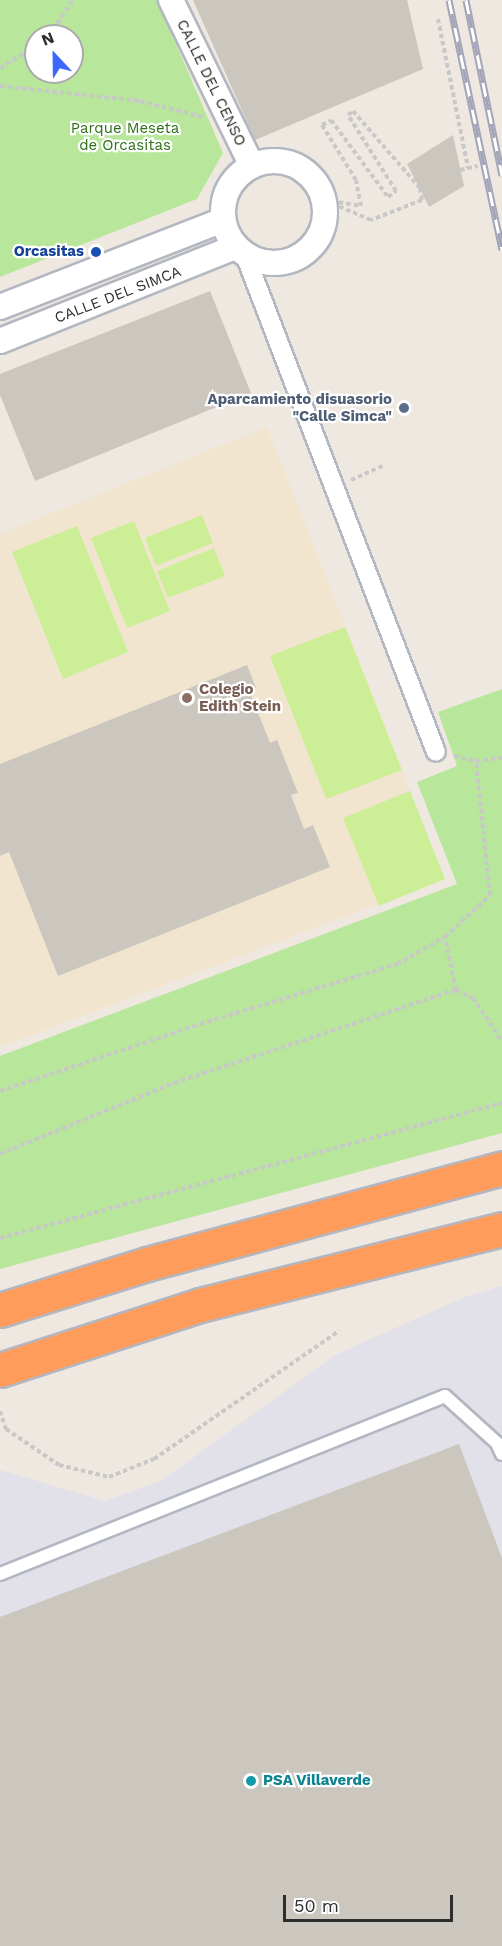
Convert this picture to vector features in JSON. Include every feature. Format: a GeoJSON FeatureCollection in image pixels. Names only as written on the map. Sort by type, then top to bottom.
{"type":"FeatureCollection","features":[{"type":"Feature","properties":{"kind":"highway"},"geometry":{"type":"LineString","coordinates":[[0,1310],[147,1264],[502,1168]]}},
{"type":"Feature","properties":{"kind":"highway"},"geometry":{"type":"LineString","coordinates":[[0,1370],[200,1305],[502,1229]]}},
{"type":"Feature","properties":{"kind":"street","name":"CALLE DEL CENSO"},"geometry":{"type":"LineString","coordinates":[[171,0],[227,119],[252,166]]}},
{"type":"Feature","properties":{"kind":"street"},"geometry":{"type":"LineString","coordinates":[[240,251],[273,264],[301,256],[317,241],[325,221],[324,200],[317,184],[304,171],[288,163],[270,161],[252,166],[229,188],[224,198],[223,220],[240,251],[436,752]]}},
{"type":"Feature","properties":{"kind":"street"},"geometry":{"type":"LineString","coordinates":[[0,307],[223,220]]}},
{"type":"Feature","properties":{"kind":"street","name":"CALLE DEL SIMCA"},"geometry":{"type":"LineString","coordinates":[[0,341],[240,251]]}},
{"type":"Feature","properties":{"kind":"lane"},"geometry":{"type":"LineString","coordinates":[[0,1574],[445,1396],[497,1443],[502,1454]]}},
{"type":"Feature","properties":{"kind":"path"},"geometry":{"type":"LineString","coordinates":[[57,24],[73,0]]}},
{"type":"Feature","properties":{"kind":"path"},"geometry":{"type":"LineString","coordinates":[[438,19],[468,168]]}},
{"type":"Feature","properties":{"kind":"path"},"geometry":{"type":"LineString","coordinates":[[0,68],[24,53]]}},
{"type":"Feature","properties":{"kind":"path"},"geometry":{"type":"LineString","coordinates":[[0,86],[140,101],[227,119]]}},
{"type":"Feature","properties":{"kind":"path"},"geometry":{"type":"LineString","coordinates":[[353,111],[420,188],[422,200],[370,220],[324,200],[361,206],[356,180],[322,125],[331,120],[388,197],[396,191],[348,115],[353,111]]}},
{"type":"Feature","properties":{"kind":"path"},"geometry":{"type":"LineString","coordinates":[[460,170],[478,166]]}},
{"type":"Feature","properties":{"kind":"path"},"geometry":{"type":"LineString","coordinates":[[334,487],[383,466]]}},
{"type":"Feature","properties":{"kind":"path"},"geometry":{"type":"LineString","coordinates":[[436,752],[476,761],[502,758]]}},
{"type":"Feature","properties":{"kind":"path"},"geometry":{"type":"LineString","coordinates":[[0,1091],[200,1023],[397,964],[445,937],[490,895],[476,761]]}},
{"type":"Feature","properties":{"kind":"path"},"geometry":{"type":"LineString","coordinates":[[445,937],[456,990]]}},
{"type":"Feature","properties":{"kind":"path"},"geometry":{"type":"LineString","coordinates":[[0,1154],[174,1083],[456,990],[473,998],[502,1041]]}},
{"type":"Feature","properties":{"kind":"path"},"geometry":{"type":"LineString","coordinates":[[0,1238],[500,1103]]}},
{"type":"Feature","properties":{"kind":"path"},"geometry":{"type":"LineString","coordinates":[[0,1411],[6,1430],[59,1465],[109,1477],[154,1459],[339,1331]]}},
{"type":"Feature","properties":{"kind":"shaded area","name":"Colegio Edith Stein"},"geometry":{"type":"Polygon","coordinates":[[[267,427],[445,879],[0,1047],[0,534],[267,427]]]}},
{"type":"Feature","properties":{"kind":"shaded area","name":"PSA Villaverde"},"geometry":{"type":"Polygon","coordinates":[[[502,1286],[502,1946],[0,1946],[0,1470],[105,1501],[161,1481],[335,1355],[465,1297],[502,1286]]]}},
{"type":"Feature","properties":{"kind":"green space","name":"Parque Meseta de Orcasitas"},"geometry":{"type":"Polygon","coordinates":[[[0,0],[157,0],[223,153],[197,199],[0,277],[0,0]]]}},
{"type":"Feature","properties":{"kind":"green space"},"geometry":{"type":"Polygon","coordinates":[[[202,515],[213,543],[156,566],[145,538],[202,515]]]}},
{"type":"Feature","properties":{"kind":"green space"},"geometry":{"type":"Polygon","coordinates":[[[134,521],[170,611],[127,628],[91,538],[134,521]]]}},
{"type":"Feature","properties":{"kind":"green space"},"geometry":{"type":"Polygon","coordinates":[[[77,526],[128,652],[63,679],[12,552],[77,526]]]}},
{"type":"Feature","properties":{"kind":"green space"},"geometry":{"type":"Polygon","coordinates":[[[214,548],[225,576],[168,598],[157,571],[214,548]]]}},
{"type":"Feature","properties":{"kind":"green space"},"geometry":{"type":"Polygon","coordinates":[[[345,627],[402,770],[326,799],[270,656],[345,627]]]}},
{"type":"Feature","properties":{"kind":"green space"},"geometry":{"type":"Polygon","coordinates":[[[502,689],[502,1133],[0,1269],[0,1056],[457,884],[417,782],[457,766],[438,712],[502,689]]]}},
{"type":"Feature","properties":{"kind":"green space"},"geometry":{"type":"Polygon","coordinates":[[[410,791],[445,879],[379,906],[343,818],[410,791]]]}},
{"type":"Feature","properties":{"kind":"building"},"geometry":{"type":"Polygon","coordinates":[[[193,0],[407,0],[423,69],[255,140],[193,0]]]}},
{"type":"Feature","properties":{"kind":"building"},"geometry":{"type":"Polygon","coordinates":[[[453,135],[464,186],[429,207],[407,164],[453,135]]]}},
{"type":"Feature","properties":{"kind":"building"},"geometry":{"type":"Polygon","coordinates":[[[210,291],[251,393],[35,481],[0,395],[0,374],[210,291]]]}},
{"type":"Feature","properties":{"kind":"building"},"geometry":{"type":"Polygon","coordinates":[[[247,665],[256,688],[249,690],[270,743],[277,740],[298,793],[291,795],[304,829],[313,825],[330,867],[58,976],[9,852],[0,856],[0,764],[247,665]]]}},
{"type":"Feature","properties":{"kind":"building","name":"PSA Villaverde"},"geometry":{"type":"Polygon","coordinates":[[[459,1444],[502,1558],[502,1946],[0,1946],[0,1617],[459,1444]]]}},
{"type":"Feature","properties":{"kind":"railway"},"geometry":{"type":"LineString","coordinates":[[449,0],[502,249]]}},
{"type":"Feature","properties":{"kind":"railway"},"geometry":{"type":"LineString","coordinates":[[466,0],[502,175]]}},
{"type":"Feature","properties":{"kind":"place","name":"Orcasitas"},"geometry":{"type":"Point","coordinates":[96,252]}},
{"type":"Feature","properties":{"kind":"place","name":"Aparcamiento disuasorio \"Calle Simca\""},"geometry":{"type":"Point","coordinates":[404,408]}},
{"type":"Feature","properties":{"kind":"place","name":"Colegio Edith Stein"},"geometry":{"type":"Point","coordinates":[187,698]}},
{"type":"Feature","properties":{"kind":"place","name":"PSA Villaverde"},"geometry":{"type":"Point","coordinates":[251,1781]}}]}
